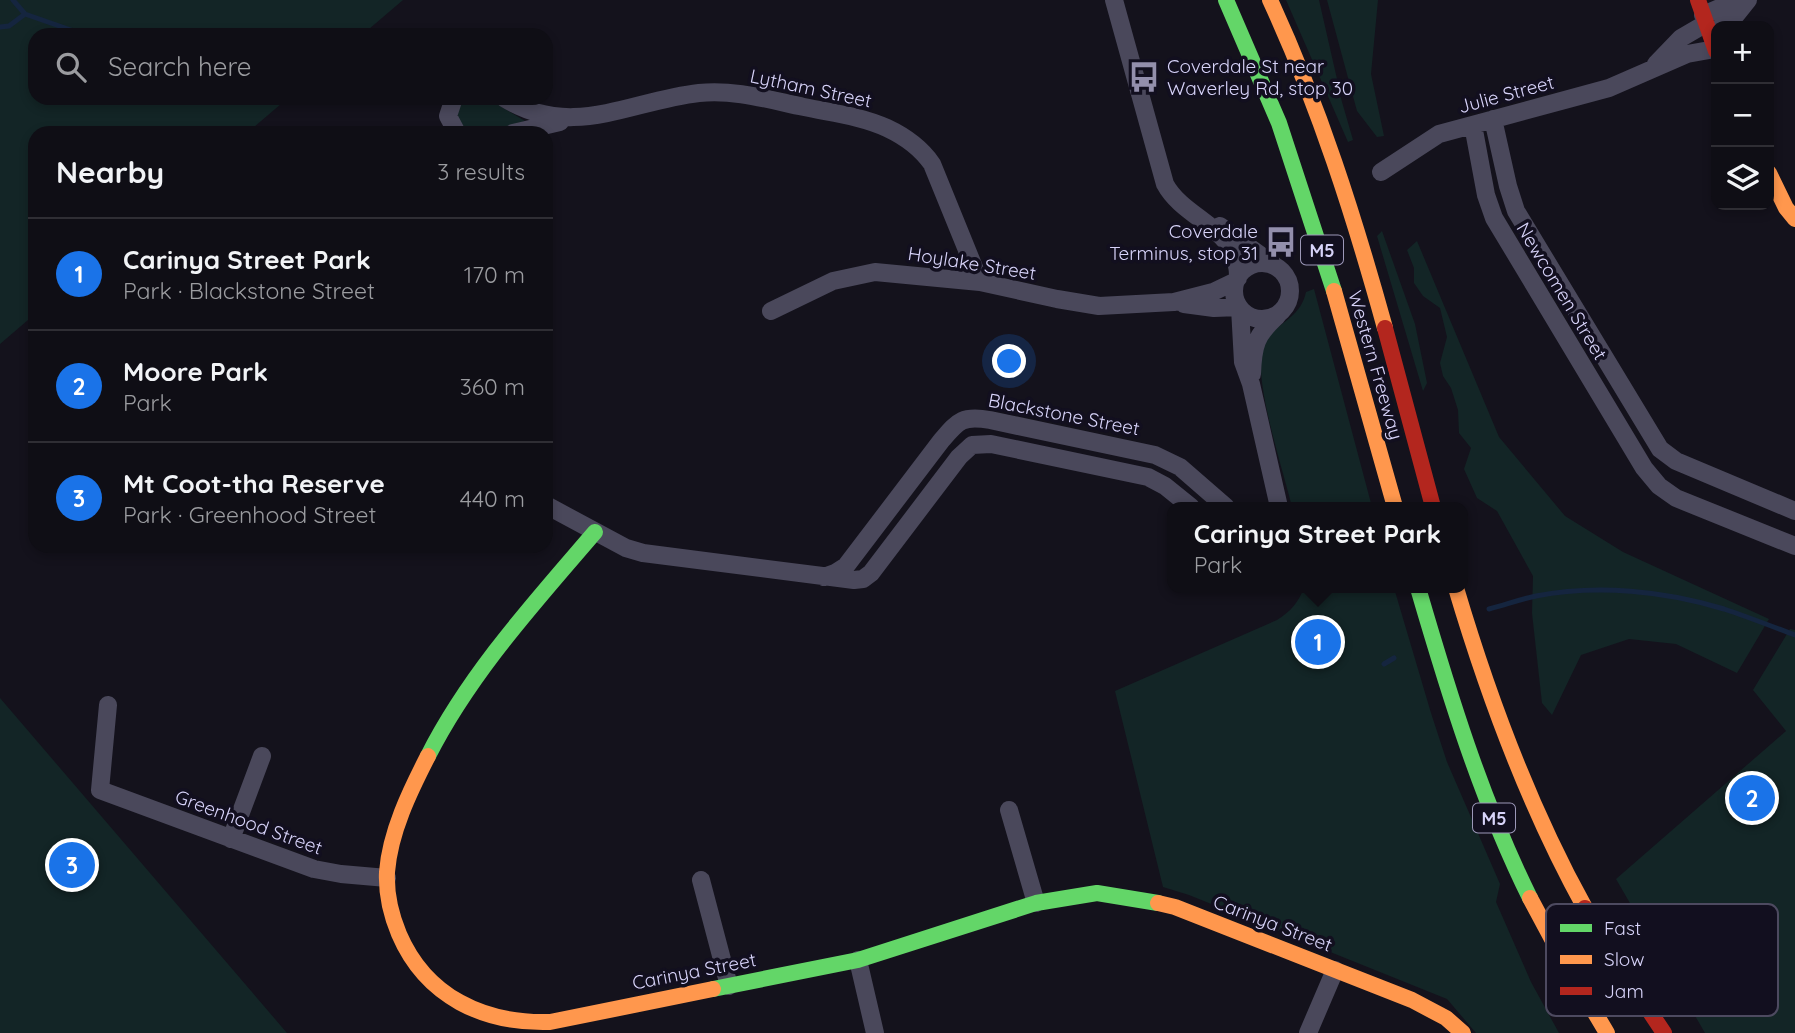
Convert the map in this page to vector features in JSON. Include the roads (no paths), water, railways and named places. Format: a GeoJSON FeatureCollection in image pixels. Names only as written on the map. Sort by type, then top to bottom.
{"type":"FeatureCollection","features":[{"type":"Feature","properties":{"kind":"main road","name":"Western Freeway"},"geometry":{"type":"LineString","coordinates":[[1226,0],[1266,87],[1311,214],[1394,502]]}},
{"type":"Feature","properties":{"kind":"main road","name":"Western Freeway"},"geometry":{"type":"LineString","coordinates":[[1270,0],[1312,98],[1335,163],[1432,502]]}},
{"type":"Feature","properties":{"kind":"main road"},"geometry":{"type":"LineString","coordinates":[[1774,183],[1786,208],[1795,219]]}},
{"type":"Feature","properties":{"kind":"main road","name":"Carinya Street"},"geometry":{"type":"LineString","coordinates":[[596,532],[541,595],[475,679],[437,737],[416,779],[392,847],[387,878],[395,922],[413,961],[449,998],[497,1019],[517,1023],[550,1022],[858,960],[1036,904],[1097,893],[1151,901],[1175,908],[1412,1000],[1446,1018],[1463,1033]]}},
{"type":"Feature","properties":{"kind":"main road","name":"M5"},"geometry":{"type":"LineString","coordinates":[[1419,593],[1437,657],[1493,817],[1546,927]]}},
{"type":"Feature","properties":{"kind":"main road","name":"M5"},"geometry":{"type":"LineString","coordinates":[[1458,593],[1488,692],[1555,847],[1584,904]]}},
{"type":"Feature","properties":{"kind":"main road","name":"M5"},"geometry":{"type":"LineString","coordinates":[[1597,1016],[1607,1033]]}},
{"type":"Feature","properties":{"kind":"main road","name":"M5"},"geometry":{"type":"LineString","coordinates":[[1652,1016],[1664,1033]]}},
{"type":"Feature","properties":{"kind":"street"},"geometry":{"type":"LineString","coordinates":[[1114,0],[1163,178],[1179,202],[1204,220],[1234,253],[1237,279],[1234,294],[1239,307],[1242,353],[1278,502]]}},
{"type":"Feature","properties":{"kind":"street"},"geometry":{"type":"LineString","coordinates":[[1710,28],[1738,0]]}},
{"type":"Feature","properties":{"kind":"street"},"geometry":{"type":"LineString","coordinates":[[1710,28],[1736,15],[1748,0]]}},
{"type":"Feature","properties":{"kind":"street","name":"Julie Street"},"geometry":{"type":"LineString","coordinates":[[1381,172],[1431,138],[1617,85],[1649,72],[1695,51],[1710,28]]}},
{"type":"Feature","properties":{"kind":"street","name":"Julie Street"},"geometry":{"type":"LineString","coordinates":[[1649,72],[1681,38],[1710,28]]}},
{"type":"Feature","properties":{"kind":"street","name":"Lytham Street"},"geometry":{"type":"LineString","coordinates":[[544,126],[711,92],[736,94],[859,118],[887,128],[917,147],[932,164],[980,282]]}},
{"type":"Feature","properties":{"kind":"street"},"geometry":{"type":"LineString","coordinates":[[452,105],[448,116],[453,126]]}},
{"type":"Feature","properties":{"kind":"street","name":"Lytham Street"},"geometry":{"type":"LineString","coordinates":[[516,105],[551,117],[584,117]]}},
{"type":"Feature","properties":{"kind":"street","name":"Newcomen Street"},"geometry":{"type":"LineString","coordinates":[[1493,119],[1516,211],[1660,449],[1679,463],[1795,511]]}},
{"type":"Feature","properties":{"kind":"street","name":"Newcomen Street"},"geometry":{"type":"LineString","coordinates":[[1473,125],[1486,195],[1494,218],[1644,468],[1659,486],[1676,498],[1795,546]]}},
{"type":"Feature","properties":{"kind":"street"},"geometry":{"type":"LineString","coordinates":[[1204,220],[1227,230],[1276,266],[1286,276],[1290,289],[1288,303],[1257,339],[1252,358],[1251,384]]}},
{"type":"Feature","properties":{"kind":"street"},"geometry":{"type":"LineString","coordinates":[[1237,279],[1245,269],[1253,265],[1262,263],[1276,266]]}},
{"type":"Feature","properties":{"kind":"street","name":"Hoylake Street"},"geometry":{"type":"LineString","coordinates":[[771,311],[821,285],[864,273],[901,273],[980,282],[1085,304],[1174,302],[1208,294],[1237,279]]}},
{"type":"Feature","properties":{"kind":"street","name":"Hoylake Street"},"geometry":{"type":"LineString","coordinates":[[1174,302],[1199,307],[1239,307]]}},
{"type":"Feature","properties":{"kind":"street"},"geometry":{"type":"LineString","coordinates":[[1239,307],[1257,319],[1271,318],[1279,314]]}},
{"type":"Feature","properties":{"kind":"street","name":"Blackstone Street"},"geometry":{"type":"LineString","coordinates":[[824,577],[846,566],[941,441],[957,423],[966,418],[983,419],[1155,455],[1180,467],[1220,502]]}},
{"type":"Feature","properties":{"kind":"street"},"geometry":{"type":"LineString","coordinates":[[553,509],[626,548],[643,553],[854,580],[869,576],[959,457],[975,444],[991,444],[1148,477],[1166,486],[1185,502]]}},
{"type":"Feature","properties":{"kind":"street"},"geometry":{"type":"LineString","coordinates":[[1644,468],[1660,449]]}},
{"type":"Feature","properties":{"kind":"street","name":"Greenhood Street"},"geometry":{"type":"LineString","coordinates":[[108,705],[100,790],[326,872],[387,878]]}},
{"type":"Feature","properties":{"kind":"street"},"geometry":{"type":"LineString","coordinates":[[231,839],[262,756]]}},
{"type":"Feature","properties":{"kind":"street"},"geometry":{"type":"LineString","coordinates":[[1009,810],[1036,904]]}},
{"type":"Feature","properties":{"kind":"street"},"geometry":{"type":"LineString","coordinates":[[701,880],[729,986]]}},
{"type":"Feature","properties":{"kind":"street"},"geometry":{"type":"LineString","coordinates":[[858,960],[874,1033]]}},
{"type":"Feature","properties":{"kind":"street"},"geometry":{"type":"LineString","coordinates":[[1308,1033],[1335,970]]}},
{"type":"Feature","properties":{"kind":"waterway"},"geometry":{"type":"LineString","coordinates":[[13,0],[25,14]]}},
{"type":"Feature","properties":{"kind":"waterway"},"geometry":{"type":"LineString","coordinates":[[0,27],[9,26],[25,14],[65,28]]}},
{"type":"Feature","properties":{"kind":"waterway"},"geometry":{"type":"LineString","coordinates":[[1489,609],[1559,592],[1631,591],[1701,603],[1795,635]]}},
{"type":"Feature","properties":{"kind":"waterway"},"geometry":{"type":"LineString","coordinates":[[1384,664],[1394,658]]}},
{"type":"Feature","properties":{"kind":"place","name":"Coverdale St near Waverley Rd, stop 30"},"geometry":{"type":"Point","coordinates":[1144,77]}},
{"type":"Feature","properties":{"kind":"place","name":"Coverdale Terminus, stop 31"},"geometry":{"type":"Point","coordinates":[1281,242]}},
{"type":"Feature","properties":{"kind":"place","name":"Carinya Street Park"},"geometry":{"type":"Point","coordinates":[1318,642]}},
{"type":"Feature","properties":{"kind":"place","name":"Moore Park"},"geometry":{"type":"Point","coordinates":[1752,798]}},
{"type":"Feature","properties":{"kind":"place","name":"Mt Coot-tha Reserve"},"geometry":{"type":"Point","coordinates":[72,865]}}]}
